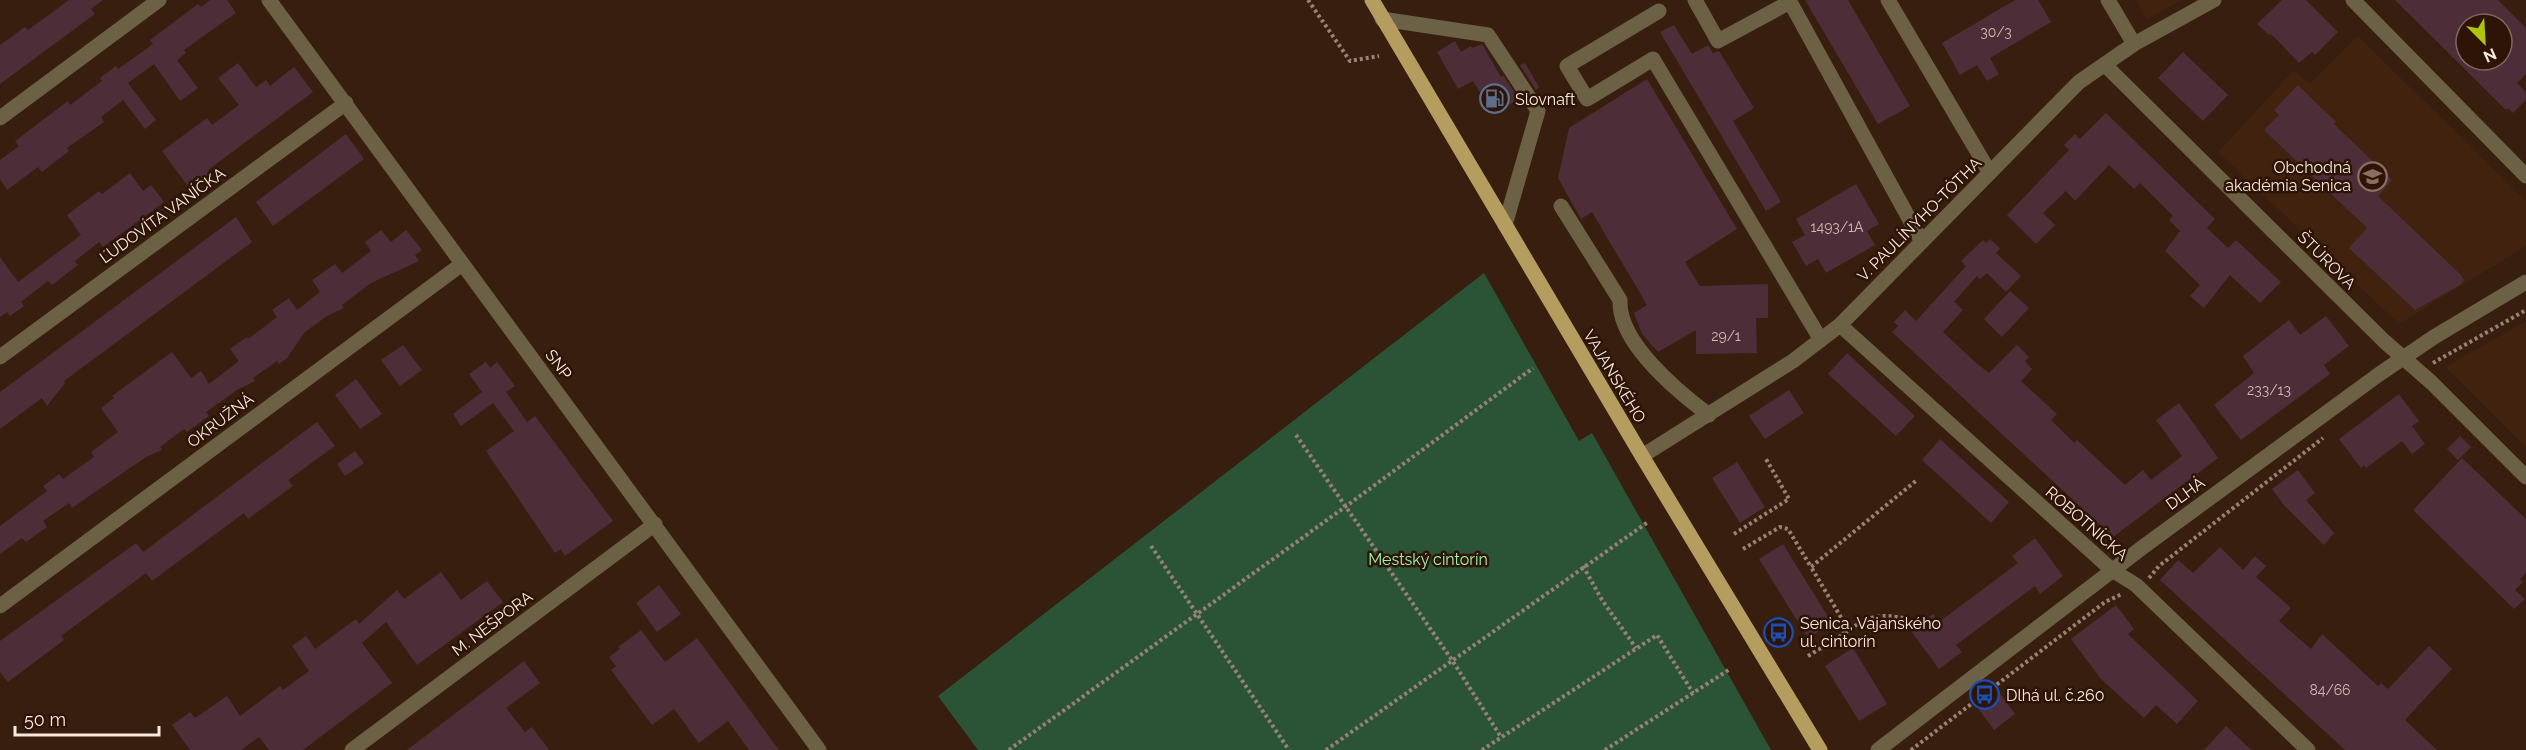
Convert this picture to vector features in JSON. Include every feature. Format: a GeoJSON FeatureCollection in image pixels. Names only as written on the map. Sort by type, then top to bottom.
{"type":"FeatureCollection","features":[{"type":"Feature","properties":{"kind":"main road","name":"VAJANSKÉHO"},"geometry":{"type":"LineString","coordinates":[[1372,0],[1642,456],[1820,750]]}},
{"type":"Feature","properties":{"kind":"street"},"geometry":{"type":"LineString","coordinates":[[0,118],[159,0]]}},
{"type":"Feature","properties":{"kind":"street","name":"SNP"},"geometry":{"type":"LineString","coordinates":[[269,0],[819,750]]}},
{"type":"Feature","properties":{"kind":"street"},"geometry":{"type":"LineString","coordinates":[[1695,0],[1718,41],[1789,1],[1922,242]]}},
{"type":"Feature","properties":{"kind":"street"},"geometry":{"type":"LineString","coordinates":[[1888,0],[1990,173]]}},
{"type":"Feature","properties":{"kind":"street"},"geometry":{"type":"LineString","coordinates":[[2108,0],[2134,44]]}},
{"type":"Feature","properties":{"kind":"street","name":"V. PAULÍNYHO-TÓTHA"},"geometry":{"type":"LineString","coordinates":[[1642,456],[1793,361],[1840,325],[2079,82],[2134,44],[2214,0]]}},
{"type":"Feature","properties":{"kind":"street"},"geometry":{"type":"LineString","coordinates":[[2353,0],[2526,176]]}},
{"type":"Feature","properties":{"kind":"street"},"geometry":{"type":"LineString","coordinates":[[1659,11],[1567,66],[1587,99],[1653,59],[1821,340]]}},
{"type":"Feature","properties":{"kind":"street"},"geometry":{"type":"LineString","coordinates":[[1382,19],[1488,35],[1538,111],[1505,225]]}},
{"type":"Feature","properties":{"kind":"street","name":"ŠTÚROVA"},"geometry":{"type":"LineString","coordinates":[[2105,65],[2526,477]]}},
{"type":"Feature","properties":{"kind":"street","name":"ĽUDOVÍTA VANÍČKA"},"geometry":{"type":"LineString","coordinates":[[0,357],[346,103]]}},
{"type":"Feature","properties":{"kind":"street"},"geometry":{"type":"LineString","coordinates":[[1561,206],[1620,300],[1619,312],[1644,358],[1708,415]]}},
{"type":"Feature","properties":{"kind":"street","name":"OKRUŽNÁ"},"geometry":{"type":"LineString","coordinates":[[0,606],[462,264]]}},
{"type":"Feature","properties":{"kind":"street","name":"DLHÁ"},"geometry":{"type":"LineString","coordinates":[[1878,750],[2112,570],[2402,358],[2526,282]]}},
{"type":"Feature","properties":{"kind":"street","name":"ROBOTNÍCKA"},"geometry":{"type":"LineString","coordinates":[[1840,325],[2112,570],[2136,585],[2308,750]]}},
{"type":"Feature","properties":{"kind":"street","name":"M. NEŠPORA"},"geometry":{"type":"LineString","coordinates":[[351,750],[655,524]]}},
{"type":"Feature","properties":{"kind":"path"},"geometry":{"type":"LineString","coordinates":[[1308,0],[1350,61],[1379,57]]}},
{"type":"Feature","properties":{"kind":"path"},"geometry":{"type":"LineString","coordinates":[[2432,364],[2526,310]]}},
{"type":"Feature","properties":{"kind":"path"},"geometry":{"type":"LineString","coordinates":[[1009,750],[1533,368]]}},
{"type":"Feature","properties":{"kind":"path"},"geometry":{"type":"LineString","coordinates":[[1296,435],[1452,660],[1501,737]]}},
{"type":"Feature","properties":{"kind":"path"},"geometry":{"type":"LineString","coordinates":[[1911,750],[2105,602],[2150,577],[2159,566],[2324,438]]}},
{"type":"Feature","properties":{"kind":"path"},"geometry":{"type":"LineString","coordinates":[[1734,534],[1789,499],[1766,459]]}},
{"type":"Feature","properties":{"kind":"path"},"geometry":{"type":"LineString","coordinates":[[1811,567],[1917,480]]}},
{"type":"Feature","properties":{"kind":"path"},"geometry":{"type":"LineString","coordinates":[[1326,750],[1648,522]]}},
{"type":"Feature","properties":{"kind":"path"},"geometry":{"type":"LineString","coordinates":[[1743,549],[1780,527],[1788,529],[1845,624],[1846,630],[1842,635]]}},
{"type":"Feature","properties":{"kind":"path"},"geometry":{"type":"LineString","coordinates":[[1151,546],[1289,750]]}},
{"type":"Feature","properties":{"kind":"path"},"geometry":{"type":"LineString","coordinates":[[1583,566],[1602,600],[1636,648]]}},
{"type":"Feature","properties":{"kind":"path"},"geometry":{"type":"LineString","coordinates":[[1808,656],[1862,621],[1876,615],[1891,615],[1908,620]]}},
{"type":"Feature","properties":{"kind":"path"},"geometry":{"type":"LineString","coordinates":[[1482,750],[1657,635],[1693,693]]}},
{"type":"Feature","properties":{"kind":"path"},"geometry":{"type":"LineString","coordinates":[[1605,750],[1730,669]]}},
{"type":"Feature","properties":{"kind":"shaded area"},"geometry":{"type":"Polygon","coordinates":[[[2136,0],[2182,0],[2147,19],[2136,0]]]}},
{"type":"Feature","properties":{"kind":"shaded area","name":"Obchodná akadémia Senica"},"geometry":{"type":"Polygon","coordinates":[[[2358,36],[2526,201],[2526,246],[2399,324],[2218,152],[2294,70],[2310,84],[2358,36]]]}},
{"type":"Feature","properties":{"kind":"shaded area"},"geometry":{"type":"Polygon","coordinates":[[[2526,321],[2526,447],[2445,367],[2526,321]]]}},
{"type":"Feature","properties":{"kind":"green space","name":"Mestský cintorín"},"geometry":{"type":"Polygon","coordinates":[[[1484,273],[1579,441],[1592,433],[1771,750],[978,750],[938,696],[1484,273]]]}},
{"type":"Feature","properties":{"kind":"building"},"geometry":{"type":"Polygon","coordinates":[[[69,0],[103,0],[91,9],[95,14],[0,84],[0,45],[25,27],[28,30],[69,0]]]}},
{"type":"Feature","properties":{"kind":"building"},"geometry":{"type":"Polygon","coordinates":[[[210,0],[227,0],[236,13],[184,50],[186,53],[177,60],[198,88],[180,101],[154,64],[128,83],[156,120],[145,129],[123,100],[101,117],[104,122],[67,148],[69,151],[42,172],[38,167],[7,190],[0,179],[0,160],[19,146],[15,141],[68,101],[70,105],[102,81],[100,78],[116,66],[118,69],[153,44],[150,40],[198,4],[201,7],[210,0]]]}},
{"type":"Feature","properties":{"kind":"building"},"geometry":{"type":"Polygon","coordinates":[[[1805,0],[1848,0],[1910,106],[1878,124],[1805,0]]]}},
{"type":"Feature","properties":{"kind":"building"},"geometry":{"type":"Polygon","coordinates":[[[2015,0],[2038,0],[2051,22],[1990,58],[1999,74],[1987,81],[1977,65],[1960,75],[1942,43],[2015,0]]]}},
{"type":"Feature","properties":{"kind":"building"},"geometry":{"type":"Polygon","coordinates":[[[2282,0],[2306,0],[2338,32],[2315,55],[2312,52],[2299,63],[2271,34],[2269,35],[2257,24],[2282,0]]]}},
{"type":"Feature","properties":{"kind":"building"},"geometry":{"type":"Polygon","coordinates":[[[2395,0],[2498,0],[2510,12],[2454,12],[2454,58],[2395,0]]]}},
{"type":"Feature","properties":{"kind":"building"},"geometry":{"type":"Polygon","coordinates":[[[2514,16],[2526,28],[2526,74],[2517,83],[2526,92],[2526,100],[2513,113],[2508,108],[2506,110],[2468,72],[2514,72],[2514,16]]]}},
{"type":"Feature","properties":{"kind":"building"},"geometry":{"type":"Polygon","coordinates":[[[1674,25],[1692,54],[1708,45],[1713,53],[1719,51],[1754,108],[1733,121],[1781,202],[1766,211],[1660,32],[1674,25]]]}},
{"type":"Feature","properties":{"kind":"building"},"geometry":{"type":"Polygon","coordinates":[[[1455,41],[1461,52],[1471,46],[1472,48],[1482,44],[1501,77],[1503,75],[1519,99],[1493,114],[1473,81],[1458,89],[1437,52],[1455,41]]]}},
{"type":"Feature","properties":{"kind":"building"},"geometry":{"type":"Polygon","coordinates":[[[2183,52],[2228,95],[2203,121],[2158,78],[2183,52]]]}},
{"type":"Feature","properties":{"kind":"building"},"geometry":{"type":"Polygon","coordinates":[[[238,63],[256,87],[266,80],[270,86],[294,67],[313,92],[208,170],[211,173],[198,183],[195,179],[187,185],[162,151],[207,118],[212,125],[239,105],[218,78],[238,63]]]}},
{"type":"Feature","properties":{"kind":"building"},"geometry":{"type":"Polygon","coordinates":[[[1525,63],[1539,87],[1536,90],[1520,65],[1525,63]]]}},
{"type":"Feature","properties":{"kind":"building"},"geometry":{"type":"Polygon","coordinates":[[[1647,79],[1737,229],[1685,262],[1700,286],[1768,284],[1768,318],[1756,318],[1757,353],[1696,354],[1696,330],[1658,352],[1642,334],[1634,313],[1647,305],[1592,212],[1581,219],[1558,178],[1569,128],[1647,79]]]}},
{"type":"Feature","properties":{"kind":"building"},"geometry":{"type":"Polygon","coordinates":[[[2298,85],[2336,122],[2334,124],[2392,180],[2378,196],[2461,275],[2464,280],[2460,285],[2415,310],[2349,248],[2367,228],[2264,130],[2279,115],[2274,110],[2298,85]]]}},
{"type":"Feature","properties":{"kind":"building"},"geometry":{"type":"Polygon","coordinates":[[[2106,113],[2215,219],[2207,228],[2228,248],[2236,240],[2281,282],[2260,303],[2230,275],[2204,308],[2190,296],[2200,285],[2165,251],[2180,231],[2169,220],[2173,216],[2140,183],[2134,189],[2109,165],[2075,201],[2066,191],[2043,213],[2055,225],[2036,244],[2007,215],[2069,150],[2064,145],[2075,134],[2080,139],[2106,113]]]}},
{"type":"Feature","properties":{"kind":"building"},"geometry":{"type":"Polygon","coordinates":[[[346,134],[364,159],[273,226],[256,202],[346,134]]]}},
{"type":"Feature","properties":{"kind":"building"},"geometry":{"type":"Polygon","coordinates":[[[130,173],[143,191],[151,185],[164,202],[103,247],[99,242],[75,261],[78,265],[52,285],[48,281],[21,302],[24,306],[10,316],[7,312],[0,317],[0,257],[18,282],[81,235],[67,215],[99,191],[102,194],[130,173]]]}},
{"type":"Feature","properties":{"kind":"building"},"geometry":{"type":"Polygon","coordinates":[[[1856,184],[1879,224],[1867,231],[1875,245],[1826,273],[1818,259],[1806,266],[1792,242],[1805,235],[1796,219],[1856,184]]]}},
{"type":"Feature","properties":{"kind":"building"},"geometry":{"type":"Polygon","coordinates":[[[236,217],[252,242],[64,381],[65,383],[47,406],[42,398],[0,429],[0,392],[236,217]]]}},
{"type":"Feature","properties":{"kind":"building"},"geometry":{"type":"Polygon","coordinates":[[[381,230],[391,242],[406,230],[422,250],[415,255],[419,261],[371,283],[342,305],[344,308],[327,316],[305,332],[287,358],[279,364],[277,361],[253,378],[255,381],[237,390],[206,412],[209,416],[187,432],[184,429],[160,447],[162,450],[146,457],[72,508],[69,503],[43,521],[47,527],[26,542],[22,538],[0,554],[0,526],[47,491],[43,486],[59,474],[63,479],[94,457],[91,452],[118,432],[101,408],[114,398],[112,396],[172,352],[191,378],[201,371],[209,384],[239,361],[230,349],[247,337],[248,339],[277,317],[272,310],[289,298],[297,310],[320,292],[312,280],[335,264],[342,273],[371,251],[365,242],[381,230]]]}},
{"type":"Feature","properties":{"kind":"building"},"geometry":{"type":"Polygon","coordinates":[[[1990,239],[2000,248],[1996,253],[2021,276],[2006,292],[1987,273],[1980,279],[1977,276],[1954,302],[1963,310],[1943,332],[1989,373],[2017,345],[2029,357],[2025,361],[2032,369],[2021,381],[2057,414],[2051,420],[2074,443],[2077,440],[2125,485],[2143,470],[2151,480],[2182,456],[2156,420],[2179,403],[2218,458],[2113,537],[1892,332],[1898,326],[1894,322],[1905,310],[1916,321],[1966,266],[1961,261],[1983,240],[1986,243],[1990,239]]]}},
{"type":"Feature","properties":{"kind":"building"},"geometry":{"type":"Polygon","coordinates":[[[2010,291],[2029,308],[2002,337],[1984,319],[2010,291]]]}},
{"type":"Feature","properties":{"kind":"building"},"geometry":{"type":"Polygon","coordinates":[[[2326,316],[2349,346],[2324,365],[2330,374],[2241,440],[2214,405],[2254,373],[2243,356],[2289,320],[2300,335],[2326,316]]]}},
{"type":"Feature","properties":{"kind":"building"},"geometry":{"type":"Polygon","coordinates":[[[403,345],[422,370],[400,386],[381,360],[403,345]]]}},
{"type":"Feature","properties":{"kind":"building"},"geometry":{"type":"Polygon","coordinates":[[[1847,353],[1915,416],[1896,436],[1828,374],[1847,353]]]}},
{"type":"Feature","properties":{"kind":"building"},"geometry":{"type":"Polygon","coordinates":[[[486,362],[490,368],[497,362],[515,386],[506,392],[527,422],[535,416],[613,521],[565,556],[561,549],[555,553],[486,451],[514,431],[493,403],[461,426],[453,414],[482,392],[469,374],[486,362]]]}},
{"type":"Feature","properties":{"kind":"building"},"geometry":{"type":"Polygon","coordinates":[[[356,379],[382,414],[360,429],[335,395],[356,379]]]}},
{"type":"Feature","properties":{"kind":"building"},"geometry":{"type":"Polygon","coordinates":[[[1789,390],[1804,413],[1765,439],[1749,416],[1789,390]]]}},
{"type":"Feature","properties":{"kind":"building"},"geometry":{"type":"Polygon","coordinates":[[[2399,394],[2419,421],[2412,426],[2425,444],[2412,454],[2402,441],[2366,468],[2364,465],[2361,468],[2339,439],[2399,394]]]}},
{"type":"Feature","properties":{"kind":"building"},"geometry":{"type":"Polygon","coordinates":[[[317,422],[335,446],[288,480],[293,486],[248,519],[244,513],[152,581],[146,573],[61,636],[64,640],[8,682],[0,672],[0,641],[136,543],[143,552],[317,422]]]}},
{"type":"Feature","properties":{"kind":"building"},"geometry":{"type":"Polygon","coordinates":[[[2460,436],[2471,447],[2458,460],[2447,449],[2460,436]]]}},
{"type":"Feature","properties":{"kind":"building"},"geometry":{"type":"Polygon","coordinates":[[[1940,439],[2009,502],[1991,523],[1922,460],[1940,439]]]}},
{"type":"Feature","properties":{"kind":"building"},"geometry":{"type":"Polygon","coordinates":[[[355,451],[364,463],[345,476],[337,464],[355,451]]]}},
{"type":"Feature","properties":{"kind":"building"},"geometry":{"type":"Polygon","coordinates":[[[2462,458],[2526,519],[2526,573],[2520,579],[2523,582],[2515,590],[2525,599],[2514,609],[2413,510],[2462,458]]]}},
{"type":"Feature","properties":{"kind":"building"},"geometry":{"type":"Polygon","coordinates":[[[1737,462],[1765,507],[1740,523],[1712,478],[1737,462]]]}},
{"type":"Feature","properties":{"kind":"building"},"geometry":{"type":"Polygon","coordinates":[[[2298,470],[2315,493],[2306,500],[2334,533],[2324,545],[2283,504],[2272,489],[2298,470]]]}},
{"type":"Feature","properties":{"kind":"building"},"geometry":{"type":"Polygon","coordinates":[[[2035,538],[2063,576],[2040,594],[2035,586],[1956,645],[1962,652],[1939,669],[1911,631],[1933,614],[1939,622],[2018,563],[2012,556],[2035,538]]]}},
{"type":"Feature","properties":{"kind":"building"},"geometry":{"type":"Polygon","coordinates":[[[1783,544],[1832,623],[1808,638],[1759,559],[1783,544]]]}},
{"type":"Feature","properties":{"kind":"building"},"geometry":{"type":"Polygon","coordinates":[[[2220,547],[2243,570],[2255,556],[2266,566],[2256,577],[2291,608],[2279,621],[2311,649],[2322,634],[2378,686],[2381,683],[2388,689],[2429,646],[2452,669],[2405,720],[2437,750],[2345,750],[2160,580],[2178,560],[2193,573],[2220,547]]]}},
{"type":"Feature","properties":{"kind":"building"},"geometry":{"type":"Polygon","coordinates":[[[441,572],[461,600],[487,581],[503,602],[417,665],[386,622],[362,643],[392,683],[303,750],[269,750],[259,737],[241,750],[190,750],[172,725],[190,712],[195,718],[227,696],[240,716],[280,686],[283,690],[309,671],[292,646],[306,636],[315,649],[356,619],[359,624],[397,590],[404,599],[441,572]]]}},
{"type":"Feature","properties":{"kind":"building"},"geometry":{"type":"Polygon","coordinates":[[[659,585],[681,614],[657,632],[636,603],[659,585]]]}},
{"type":"Feature","properties":{"kind":"building"},"geometry":{"type":"Polygon","coordinates":[[[2116,605],[2134,629],[2128,634],[2198,701],[2177,724],[2156,705],[2144,718],[2101,679],[2071,639],[2116,605]]]}},
{"type":"Feature","properties":{"kind":"building"},"geometry":{"type":"Polygon","coordinates":[[[641,630],[665,662],[697,638],[779,750],[749,750],[728,721],[699,743],[674,709],[652,725],[611,670],[616,666],[609,657],[620,649],[618,647],[641,630]]]}},
{"type":"Feature","properties":{"kind":"building"},"geometry":{"type":"Polygon","coordinates":[[[1853,648],[1887,704],[1859,721],[1825,666],[1853,648]]]}},
{"type":"Feature","properties":{"kind":"building"},"geometry":{"type":"Polygon","coordinates":[[[524,661],[540,683],[506,708],[525,732],[532,727],[549,750],[407,750],[524,661]]]}},
{"type":"Feature","properties":{"kind":"building"},"geometry":{"type":"Polygon","coordinates":[[[1999,692],[2015,714],[1994,730],[1978,708],[1999,692]]]}},
{"type":"Feature","properties":{"kind":"building"},"geometry":{"type":"Polygon","coordinates":[[[2226,726],[2251,750],[2204,750],[2226,726]]]}},
{"type":"Feature","properties":{"kind":"place","name":"Slovnaft"},"geometry":{"type":"Point","coordinates":[1494,99]}},
{"type":"Feature","properties":{"kind":"place","name":"Obchodná akadémia Senica"},"geometry":{"type":"Point","coordinates":[2372,176]}},
{"type":"Feature","properties":{"kind":"place","name":"Senica, Vajanského ul. cintorín"},"geometry":{"type":"Point","coordinates":[1779,632]}},
{"type":"Feature","properties":{"kind":"place","name":"Dlhá ul. č.260"},"geometry":{"type":"Point","coordinates":[1985,695]}}]}
